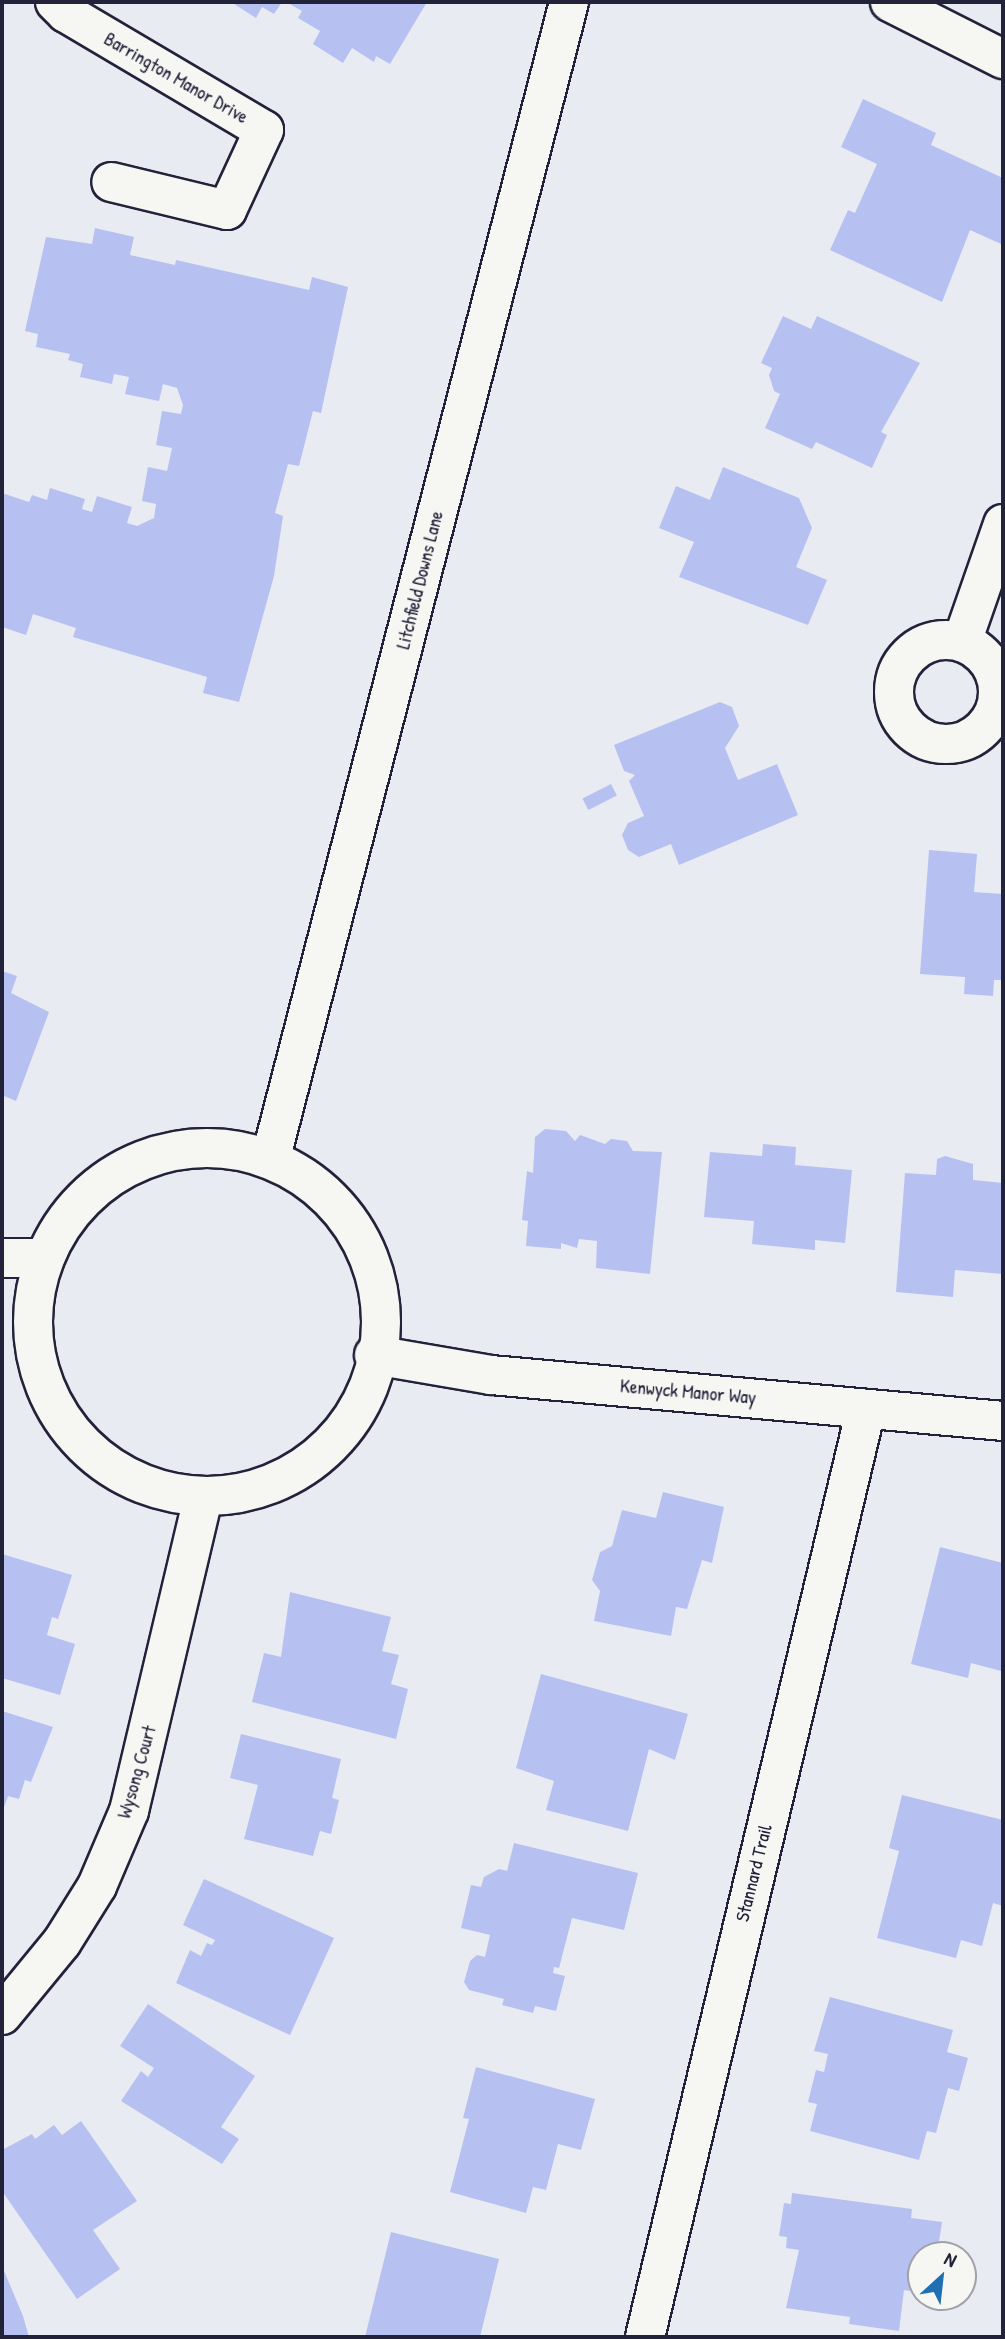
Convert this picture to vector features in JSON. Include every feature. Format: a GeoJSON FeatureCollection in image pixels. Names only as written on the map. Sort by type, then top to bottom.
{"type":"FeatureCollection","features":[{"type":"Feature","properties":{"kind":"street","name":"Barrington Manor Drive"},"geometry":{"type":"LineString","coordinates":[[55,2],[66,13],[264,130],[228,210],[111,182]]}},
{"type":"Feature","properties":{"kind":"street","name":"Litchfield Downs Lane"},"geometry":{"type":"LineString","coordinates":[[271,1157],[569,2]]}},
{"type":"Feature","properties":{"kind":"street"},"geometry":{"type":"LineString","coordinates":[[890,2],[1003,59]]}},
{"type":"Feature","properties":{"kind":"street"},"geometry":{"type":"LineString","coordinates":[[962,642],[1003,524]]}},
{"type":"Feature","properties":{"kind":"street"},"geometry":{"type":"LineString","coordinates":[[206,1142],[271,1157],[326,1191],[365,1244],[378,1307],[374,1355],[363,1405],[326,1458],[270,1491],[203,1497],[143,1483],[108,1462],[60,1422],[16,1351],[45,1258],[77,1201],[139,1156],[206,1142]]}},
{"type":"Feature","properties":{"kind":"street"},"geometry":{"type":"LineString","coordinates":[[2,1258],[45,1258]]}},
{"type":"Feature","properties":{"kind":"street","name":"Kenwyck Manor Way"},"geometry":{"type":"LineString","coordinates":[[374,1355],[491,1375],[1003,1421]]}},
{"type":"Feature","properties":{"kind":"street","name":"Stannard Trail"},"geometry":{"type":"LineString","coordinates":[[645,2337],[866,1409]]}},
{"type":"Feature","properties":{"kind":"street","name":"Wysong Court"},"geometry":{"type":"LineString","coordinates":[[2,2015],[62,1942],[97,1886],[129,1811],[203,1497]]}},
{"type":"Feature","properties":{"kind":"building"},"geometry":{"type":"Polygon","coordinates":[[[231,2],[282,2],[274,14],[262,7],[256,18],[231,2]]]}},
{"type":"Feature","properties":{"kind":"building"},"geometry":{"type":"Polygon","coordinates":[[[286,2],[427,2],[390,64],[376,56],[374,62],[352,48],[343,63],[313,44],[320,31],[298,18],[302,11],[286,2]]]}},
{"type":"Feature","properties":{"kind":"building"},"geometry":{"type":"Polygon","coordinates":[[[863,99],[936,133],[931,145],[1003,178],[1001,244],[970,230],[942,302],[830,250],[848,210],[855,213],[877,164],[841,147],[863,99]]]}},
{"type":"Feature","properties":{"kind":"building"},"geometry":{"type":"Polygon","coordinates":[[[95,228],[134,237],[130,255],[175,265],[176,260],[309,290],[312,277],[348,287],[321,413],[313,411],[299,466],[288,464],[275,513],[283,516],[274,576],[239,702],[203,693],[207,677],[73,637],[76,628],[33,614],[26,635],[2,627],[2,493],[29,502],[32,495],[47,500],[50,488],[85,499],[82,509],[92,512],[97,496],[132,507],[127,523],[137,526],[154,518],[156,504],[142,501],[148,467],[167,471],[172,448],[156,445],[162,411],[181,414],[183,405],[177,388],[163,384],[159,401],[125,394],[129,377],[114,374],[112,384],[80,377],[83,364],[68,360],[70,354],[36,347],[38,334],[25,331],[46,237],[92,244],[95,228]]]}},
{"type":"Feature","properties":{"kind":"building"},"geometry":{"type":"Polygon","coordinates":[[[783,316],[811,329],[817,316],[920,363],[881,432],[887,435],[872,468],[816,442],[812,449],[765,428],[780,394],[774,391],[769,375],[772,368],[761,363],[783,316]]]}},
{"type":"Feature","properties":{"kind":"building"},"geometry":{"type":"Polygon","coordinates":[[[723,467],[799,498],[812,528],[796,567],[827,580],[808,625],[679,577],[694,542],[659,528],[676,486],[710,500],[723,467]]]}},
{"type":"Feature","properties":{"kind":"building"},"geometry":{"type":"Polygon","coordinates":[[[720,702],[732,707],[739,726],[725,748],[738,780],[777,764],[798,815],[679,865],[671,844],[639,857],[628,850],[622,835],[628,823],[644,816],[629,781],[635,775],[624,771],[614,745],[720,702]]]}},
{"type":"Feature","properties":{"kind":"building"},"geometry":{"type":"Polygon","coordinates":[[[611,784],[617,796],[588,810],[582,799],[611,784]]]}},
{"type":"Feature","properties":{"kind":"building"},"geometry":{"type":"Polygon","coordinates":[[[929,850],[977,854],[974,892],[1003,894],[1003,980],[994,980],[993,996],[964,994],[965,977],[920,974],[929,850]]]}},
{"type":"Feature","properties":{"kind":"building"},"geometry":{"type":"Polygon","coordinates":[[[2,971],[17,976],[11,993],[49,1012],[16,1101],[4,1096],[2,1101],[2,971]]]}},
{"type":"Feature","properties":{"kind":"building"},"geometry":{"type":"Polygon","coordinates":[[[545,1129],[566,1131],[575,1141],[580,1135],[605,1144],[611,1139],[627,1141],[633,1151],[662,1152],[650,1274],[596,1268],[597,1241],[579,1239],[577,1248],[561,1243],[561,1249],[526,1246],[528,1221],[522,1220],[527,1171],[533,1173],[535,1137],[545,1129]]]}},
{"type":"Feature","properties":{"kind":"building"},"geometry":{"type":"Polygon","coordinates":[[[763,1144],[796,1147],[795,1165],[852,1170],[845,1243],[815,1240],[815,1250],[752,1244],[754,1221],[704,1217],[710,1152],[762,1156],[763,1144]]]}},
{"type":"Feature","properties":{"kind":"building"},"geometry":{"type":"Polygon","coordinates":[[[945,1156],[973,1164],[973,1180],[1003,1183],[1003,1274],[955,1270],[953,1297],[896,1292],[905,1173],[936,1175],[937,1159],[945,1156]]]}},
{"type":"Feature","properties":{"kind":"building"},"geometry":{"type":"Polygon","coordinates":[[[663,1492],[724,1507],[712,1563],[702,1560],[687,1609],[676,1607],[671,1636],[594,1621],[600,1591],[592,1580],[600,1552],[612,1546],[622,1510],[656,1518],[663,1492]]]}},
{"type":"Feature","properties":{"kind":"building"},"geometry":{"type":"Polygon","coordinates":[[[940,1547],[1003,1563],[1001,1671],[971,1663],[968,1678],[911,1664],[940,1547]]]}},
{"type":"Feature","properties":{"kind":"building"},"geometry":{"type":"Polygon","coordinates":[[[2,1554],[72,1575],[58,1619],[52,1617],[47,1635],[75,1644],[60,1695],[2,1678],[2,1554]]]}},
{"type":"Feature","properties":{"kind":"building"},"geometry":{"type":"Polygon","coordinates":[[[290,1592],[391,1617],[382,1651],[399,1655],[391,1684],[408,1689],[396,1739],[252,1702],[264,1653],[281,1657],[290,1592]]]}},
{"type":"Feature","properties":{"kind":"building"},"geometry":{"type":"Polygon","coordinates":[[[541,1674],[688,1714],[675,1760],[649,1749],[628,1831],[546,1810],[554,1781],[516,1768],[541,1674]]]}},
{"type":"Feature","properties":{"kind":"building"},"geometry":{"type":"Polygon","coordinates":[[[2,1711],[53,1727],[31,1782],[25,1780],[19,1799],[8,1796],[2,1813],[2,1711]]]}},
{"type":"Feature","properties":{"kind":"building"},"geometry":{"type":"Polygon","coordinates":[[[241,1734],[341,1759],[332,1798],[339,1800],[331,1834],[320,1831],[313,1856],[244,1839],[258,1785],[230,1778],[241,1734]]]}},
{"type":"Feature","properties":{"kind":"building"},"geometry":{"type":"Polygon","coordinates":[[[902,1795],[1003,1820],[1003,1906],[993,1903],[982,1946],[961,1940],[956,1958],[877,1938],[899,1851],[889,1848],[902,1795]]]}},
{"type":"Feature","properties":{"kind":"building"},"geometry":{"type":"Polygon","coordinates":[[[514,1843],[638,1873],[624,1930],[572,1918],[559,1968],[554,1967],[553,1973],[565,1976],[556,2011],[535,2006],[533,2013],[502,2005],[504,1999],[469,1990],[464,1982],[470,1961],[477,1955],[485,1957],[490,1935],[461,1928],[471,1885],[481,1887],[484,1877],[499,1869],[507,1871],[514,1843]]]}},
{"type":"Feature","properties":{"kind":"building"},"geometry":{"type":"Polygon","coordinates":[[[204,1879],[334,1938],[290,2035],[176,1983],[190,1950],[201,1956],[207,1943],[212,1945],[215,1940],[183,1925],[204,1879]]]}},
{"type":"Feature","properties":{"kind":"building"},"geometry":{"type":"Polygon","coordinates":[[[830,1997],[953,2030],[947,2052],[968,2058],[959,2091],[948,2088],[936,2133],[927,2131],[919,2160],[810,2131],[817,2104],[808,2102],[816,2070],[824,2072],[828,2054],[814,2051],[830,1997]]]}},
{"type":"Feature","properties":{"kind":"building"},"geometry":{"type":"Polygon","coordinates":[[[148,2004],[255,2076],[221,2127],[239,2139],[222,2164],[121,2101],[141,2071],[148,2077],[154,2068],[120,2046],[148,2004]]]}},
{"type":"Feature","properties":{"kind":"building"},"geometry":{"type":"Polygon","coordinates":[[[476,2067],[595,2099],[581,2150],[558,2144],[546,2190],[533,2187],[526,2213],[450,2192],[469,2119],[463,2118],[476,2067]]]}},
{"type":"Feature","properties":{"kind":"building"},"geometry":{"type":"Polygon","coordinates":[[[81,2121],[137,2201],[93,2230],[120,2269],[77,2299],[2,2191],[2,2150],[32,2134],[35,2139],[54,2125],[62,2135],[81,2121]]]}},
{"type":"Feature","properties":{"kind":"building"},"geometry":{"type":"Polygon","coordinates":[[[792,2193],[912,2209],[911,2218],[942,2222],[939,2241],[907,2241],[907,2290],[904,2290],[899,2331],[849,2324],[850,2317],[786,2308],[799,2250],[786,2248],[787,2237],[779,2236],[784,2203],[791,2204],[792,2193]]]}},
{"type":"Feature","properties":{"kind":"building"},"geometry":{"type":"Polygon","coordinates":[[[391,2232],[499,2259],[480,2337],[365,2337],[391,2232]]]}},
{"type":"Feature","properties":{"kind":"building"},"geometry":{"type":"Polygon","coordinates":[[[2,2266],[23,2316],[29,2337],[2,2337],[2,2266]]]}}]}
